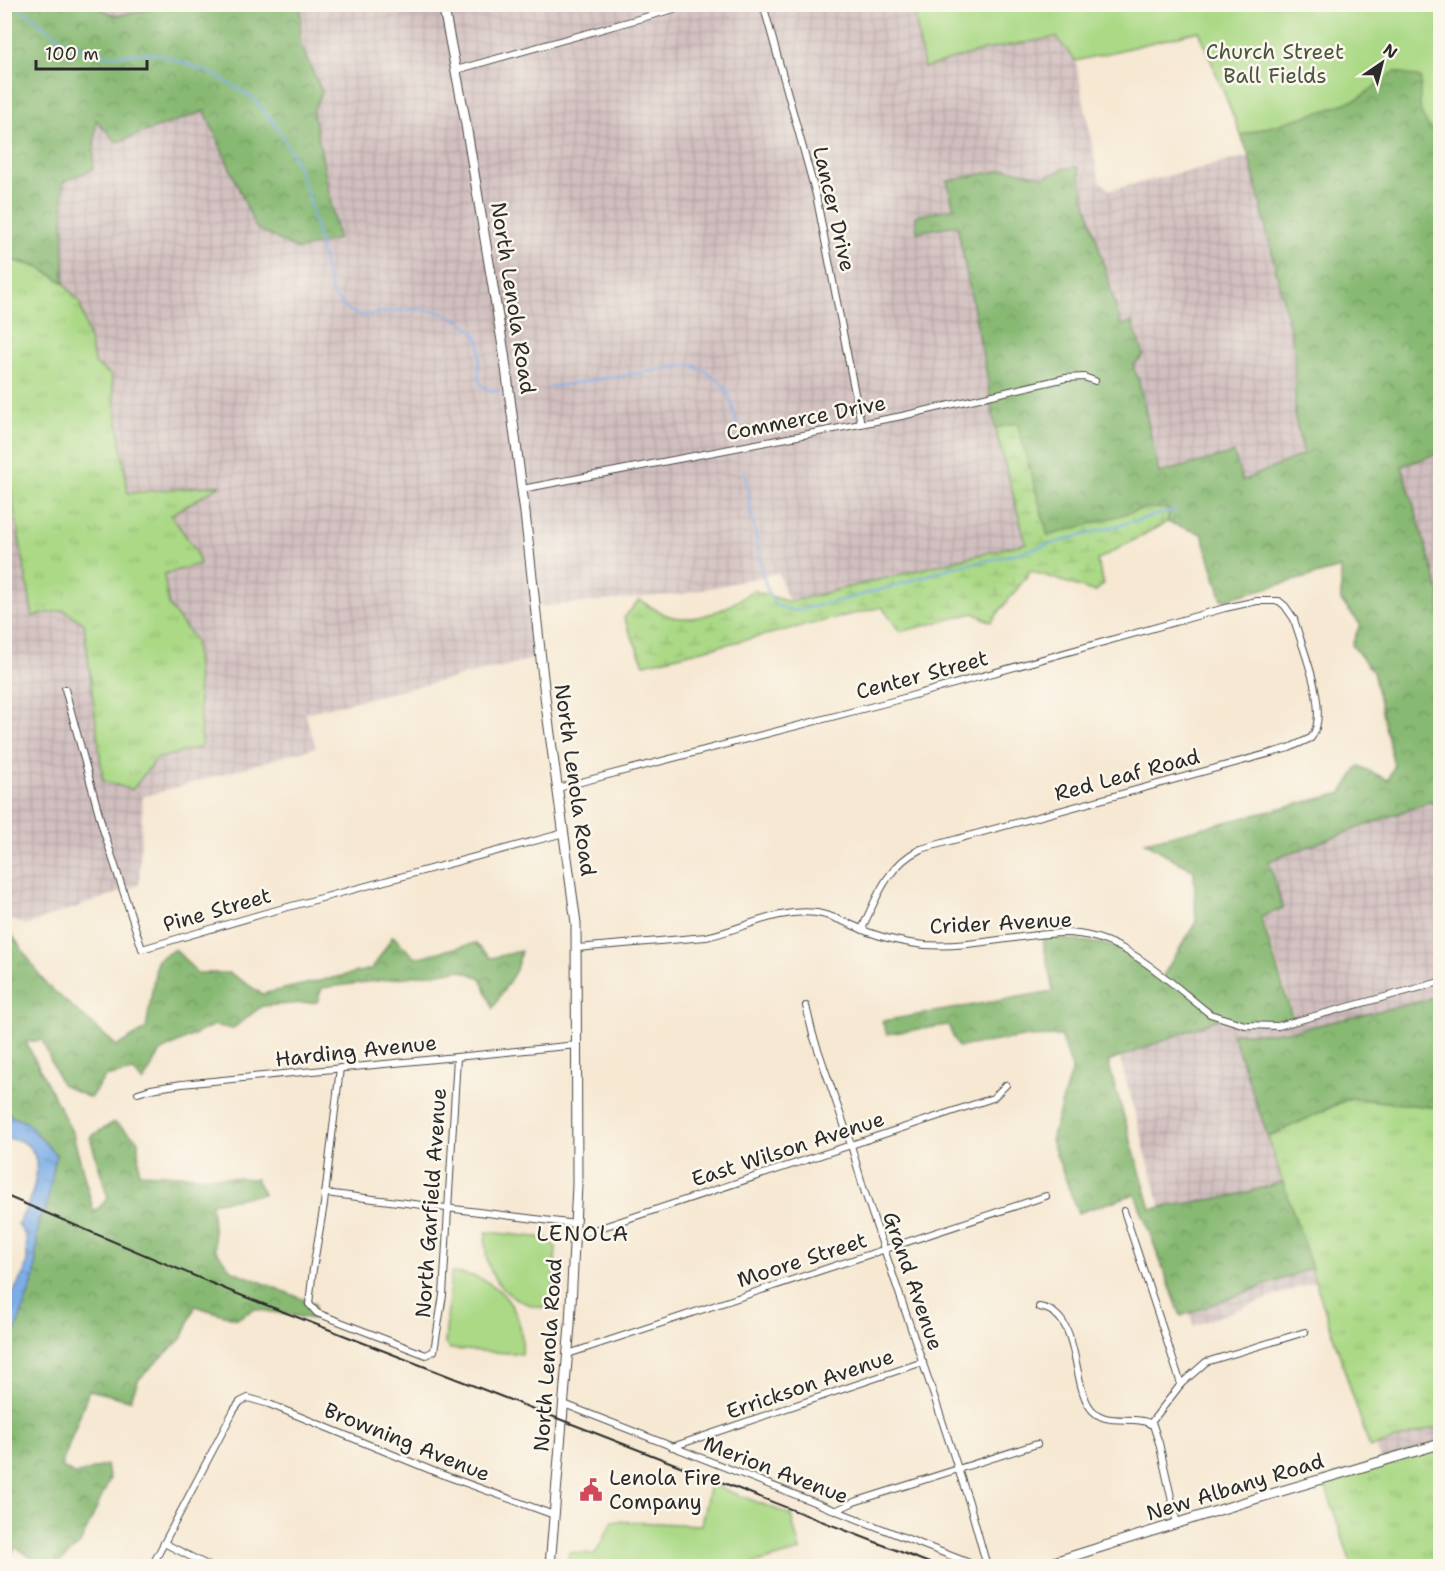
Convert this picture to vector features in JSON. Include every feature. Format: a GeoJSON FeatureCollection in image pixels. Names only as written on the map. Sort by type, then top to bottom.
{"type":"FeatureCollection","features":[{"type":"Feature","properties":{"kind":"main road","name":"North Lenola Road"},"geometry":{"type":"LineString","coordinates":[[443,4],[496,303],[522,489],[547,713],[573,894],[577,948],[578,1156],[575,1229],[568,1354],[550,1566]]}},
{"type":"Feature","properties":{"kind":"main road","name":"New Albany Road"},"geometry":{"type":"LineString","coordinates":[[1041,1566],[1440,1444]]}},
{"type":"Feature","properties":{"kind":"street"},"geometry":{"type":"LineString","coordinates":[[456,70],[692,4]]}},
{"type":"Feature","properties":{"kind":"street","name":"Lancer Drive"},"geometry":{"type":"LineString","coordinates":[[763,4],[816,195],[861,424]]}},
{"type":"Feature","properties":{"kind":"street","name":"Commerce Drive"},"geometry":{"type":"LineString","coordinates":[[522,489],[965,403],[1066,378],[1084,377],[1095,381]]}},
{"type":"Feature","properties":{"kind":"street","name":"Center Street"},"geometry":{"type":"LineString","coordinates":[[558,788],[814,722],[1246,603],[1264,600],[1280,601],[1290,612]]}},
{"type":"Feature","properties":{"kind":"street","name":"Red Leaf Road"},"geometry":{"type":"LineString","coordinates":[[862,929],[893,869],[910,854],[921,849],[1306,742],[1318,725],[1316,692],[1290,612]]}},
{"type":"Feature","properties":{"kind":"street","name":"Pine Street"},"geometry":{"type":"LineString","coordinates":[[65,689],[103,829],[142,950],[262,914],[564,833]]}},
{"type":"Feature","properties":{"kind":"street","name":"Crider Avenue"},"geometry":{"type":"LineString","coordinates":[[577,948],[706,936],[790,913],[819,914],[897,941],[929,945],[962,944],[1052,934],[1088,936],[1113,944],[1137,957],[1210,1014],[1258,1027],[1296,1023],[1440,982]]}},
{"type":"Feature","properties":{"kind":"street","name":"Grand Avenue"},"geometry":{"type":"LineString","coordinates":[[806,1006],[813,1035],[958,1468],[987,1566]]}},
{"type":"Feature","properties":{"kind":"street","name":"Harding Avenue"},"geometry":{"type":"LineString","coordinates":[[138,1093],[160,1087],[577,1045]]}},
{"type":"Feature","properties":{"kind":"street","name":"North Garfield Avenue"},"geometry":{"type":"LineString","coordinates":[[325,1193],[309,1304],[317,1312],[420,1354],[426,1355],[434,1351],[443,1295],[458,1057]]}},
{"type":"Feature","properties":{"kind":"street"},"geometry":{"type":"LineString","coordinates":[[340,1068],[325,1193],[448,1207],[575,1229]]}},
{"type":"Feature","properties":{"kind":"street","name":"East Wilson Avenue"},"geometry":{"type":"LineString","coordinates":[[575,1229],[588,1232],[666,1208],[993,1098],[1006,1085]]}},
{"type":"Feature","properties":{"kind":"street","name":"Moore Street"},"geometry":{"type":"LineString","coordinates":[[568,1354],[1046,1196]]}},
{"type":"Feature","properties":{"kind":"street"},"geometry":{"type":"LineString","coordinates":[[1124,1211],[1180,1384]]}},
{"type":"Feature","properties":{"kind":"street"},"geometry":{"type":"LineString","coordinates":[[1039,1307],[1049,1309],[1065,1326],[1073,1345],[1080,1381],[1089,1406],[1094,1412],[1107,1419],[1142,1420],[1153,1425],[1177,1524]]}},
{"type":"Feature","properties":{"kind":"street"},"geometry":{"type":"LineString","coordinates":[[1150,1424],[1180,1384],[1206,1362],[1305,1332]]}},
{"type":"Feature","properties":{"kind":"street","name":"Errickson Avenue"},"geometry":{"type":"LineString","coordinates":[[672,1447],[923,1362]]}},
{"type":"Feature","properties":{"kind":"street","name":"Browning Avenue"},"geometry":{"type":"LineString","coordinates":[[164,1543],[234,1410],[240,1402],[248,1398],[270,1404],[455,1479],[554,1515]]}},
{"type":"Feature","properties":{"kind":"street","name":"Merion Avenue"},"geometry":{"type":"LineString","coordinates":[[564,1404],[977,1566]]}},
{"type":"Feature","properties":{"kind":"street"},"geometry":{"type":"LineString","coordinates":[[835,1511],[854,1502],[1037,1443]]}},
{"type":"Feature","properties":{"kind":"street"},"geometry":{"type":"LineString","coordinates":[[152,1566],[164,1543],[209,1566]]}},
{"type":"Feature","properties":{"kind":"shaded area"},"geometry":{"type":"Polygon","coordinates":[[[5,5],[913,5],[925,68],[984,50],[1056,37],[1076,61],[1099,180],[1110,190],[1249,156],[1325,456],[1243,484],[1026,543],[789,602],[778,573],[683,594],[532,607],[534,659],[305,713],[316,747],[143,797],[139,885],[27,925],[5,918],[5,5]]]}},
{"type":"Feature","properties":{"kind":"shaded area"},"geometry":{"type":"Polygon","coordinates":[[[1440,454],[1440,594],[1402,466],[1440,454]]]}},
{"type":"Feature","properties":{"kind":"shaded area"},"geometry":{"type":"Polygon","coordinates":[[[1440,799],[1440,1444],[1381,1463],[1327,1277],[1193,1326],[1108,1014],[1175,986],[1245,1025],[1296,1022],[1245,861],[1440,799]]]}},
{"type":"Feature","properties":{"kind":"green space"},"geometry":{"type":"Polygon","coordinates":[[[5,4],[92,5],[116,16],[170,5],[301,5],[300,43],[322,92],[313,111],[338,239],[298,250],[256,228],[205,111],[117,142],[96,120],[93,169],[63,182],[64,283],[36,265],[5,259],[5,4]]]}},
{"type":"Feature","properties":{"kind":"green space","name":"Church Street Ball Fields"},"geometry":{"type":"Polygon","coordinates":[[[913,5],[1440,5],[1440,139],[1427,124],[1421,112],[1421,78],[1395,71],[1359,98],[1241,135],[1199,31],[1076,61],[1056,37],[984,50],[924,68],[913,5]]]}},
{"type":"Feature","properties":{"kind":"green space"},"geometry":{"type":"Polygon","coordinates":[[[1394,71],[1421,78],[1421,112],[1427,124],[1440,139],[1440,453],[1402,466],[1440,594],[1440,805],[1429,802],[1269,861],[1283,908],[1261,917],[1294,1022],[1234,1023],[1221,1018],[1108,1062],[1151,1209],[1233,1196],[1283,1182],[1312,1268],[1181,1316],[1135,1194],[1078,1213],[1051,1140],[1072,1068],[1061,1036],[1023,1037],[958,1047],[948,1025],[887,1034],[882,1021],[1053,991],[1042,936],[1118,946],[1161,979],[1196,922],[1194,871],[1145,842],[1342,793],[1359,766],[1388,780],[1394,766],[1373,672],[1352,645],[1360,624],[1341,601],[1341,568],[1222,600],[1202,534],[1167,522],[1169,509],[1146,508],[1048,536],[1017,424],[995,428],[957,225],[917,232],[916,216],[954,208],[947,181],[1007,169],[1046,177],[1065,168],[1078,167],[1121,325],[1132,322],[1144,355],[1133,366],[1139,381],[1159,473],[1234,453],[1242,481],[1304,454],[1295,419],[1294,346],[1249,156],[1241,135],[1359,98],[1394,71]]]}},
{"type":"Feature","properties":{"kind":"green space"},"geometry":{"type":"Polygon","coordinates":[[[4,259],[28,264],[52,274],[65,284],[80,302],[95,364],[111,375],[128,493],[221,485],[171,515],[195,549],[200,564],[164,574],[169,606],[195,640],[202,747],[156,759],[132,790],[103,781],[84,624],[64,610],[33,616],[5,458],[4,259]]]}},
{"type":"Feature","properties":{"kind":"green space"},"geometry":{"type":"Polygon","coordinates":[[[1017,423],[1048,536],[1146,508],[1169,509],[1167,522],[1097,560],[1104,584],[1095,592],[1031,571],[991,622],[974,613],[900,632],[882,607],[644,664],[624,618],[639,600],[669,616],[695,617],[716,612],[753,590],[789,602],[1026,543],[995,428],[1017,423]]]}},
{"type":"Feature","properties":{"kind":"green space"},"geometry":{"type":"Polygon","coordinates":[[[5,925],[46,984],[117,1046],[146,1029],[157,960],[175,949],[197,973],[230,973],[262,994],[372,969],[393,936],[415,958],[475,943],[491,958],[521,951],[516,970],[493,1008],[481,978],[460,970],[322,988],[317,1002],[262,1006],[232,1029],[214,1025],[161,1051],[143,1082],[133,1071],[105,1077],[90,1098],[61,1084],[42,1040],[26,1042],[73,1134],[94,1213],[108,1198],[90,1137],[114,1122],[138,1140],[139,1173],[256,1179],[264,1194],[211,1203],[215,1249],[231,1270],[315,1304],[314,1319],[254,1309],[237,1319],[195,1306],[183,1337],[139,1379],[130,1400],[89,1390],[61,1466],[75,1475],[106,1465],[110,1479],[80,1544],[55,1566],[43,1566],[16,1547],[10,1555],[5,1553],[4,1360],[35,1276],[38,1220],[46,1208],[56,1155],[27,1123],[5,1113],[5,925]]]}},
{"type":"Feature","properties":{"kind":"green space"},"geometry":{"type":"Polygon","coordinates":[[[1440,997],[1440,1108],[1350,1098],[1268,1137],[1232,1033],[1271,1033],[1301,1029],[1440,997]]]}},
{"type":"Feature","properties":{"kind":"green space"},"geometry":{"type":"Polygon","coordinates":[[[1350,1098],[1440,1108],[1440,1426],[1370,1448],[1268,1137],[1350,1098]]]}},
{"type":"Feature","properties":{"kind":"green space"},"geometry":{"type":"Polygon","coordinates":[[[486,1232],[546,1238],[556,1247],[552,1309],[522,1302],[501,1286],[493,1276],[488,1263],[486,1232]]]}},
{"type":"Feature","properties":{"kind":"green space"},"geometry":{"type":"Polygon","coordinates":[[[451,1273],[482,1280],[495,1287],[505,1297],[519,1322],[522,1354],[450,1349],[445,1343],[451,1273]]]}},
{"type":"Feature","properties":{"kind":"green space"},"geometry":{"type":"Polygon","coordinates":[[[1439,1442],[1440,1566],[1352,1566],[1323,1479],[1439,1442]]]}},
{"type":"Feature","properties":{"kind":"green space"},"geometry":{"type":"Polygon","coordinates":[[[710,1484],[791,1515],[800,1551],[746,1566],[567,1566],[569,1552],[595,1554],[613,1521],[701,1525],[710,1484]]]}},
{"type":"Feature","properties":{"kind":"water"},"geometry":{"type":"Polygon","coordinates":[[[5,1113],[27,1123],[56,1155],[46,1209],[38,1220],[35,1276],[5,1360],[5,1315],[27,1262],[26,1237],[18,1224],[32,1193],[36,1170],[31,1149],[21,1141],[5,1139],[5,1113]]]}},
{"type":"Feature","properties":{"kind":"waterway"},"geometry":{"type":"LineString","coordinates":[[15,4],[66,43],[110,56],[143,53],[163,55],[215,75],[254,99],[275,124],[298,168],[308,194],[328,281],[334,296],[347,309],[359,315],[419,309],[444,313],[462,322],[479,341],[478,373],[482,386],[489,390],[500,391]]}},
{"type":"Feature","properties":{"kind":"waterway"},"geometry":{"type":"LineString","coordinates":[[550,387],[691,365],[720,382],[729,396],[738,429]]}},
{"type":"Feature","properties":{"kind":"waterway"},"geometry":{"type":"LineString","coordinates":[[744,469],[762,572],[769,595],[776,605],[794,611],[1175,510]]}},
{"type":"Feature","properties":{"kind":"railway"},"geometry":{"type":"LineString","coordinates":[[4,1195],[230,1291],[937,1566]]}},
{"type":"Feature","properties":{"kind":"place","name":"Lenola Fire Company"},"geometry":{"type":"Point","coordinates":[591,1490]}},
{"type":"Feature","properties":{"kind":"district","name":"LENOLA"},"geometry":{"type":"Point","coordinates":[583,1233]}}]}
